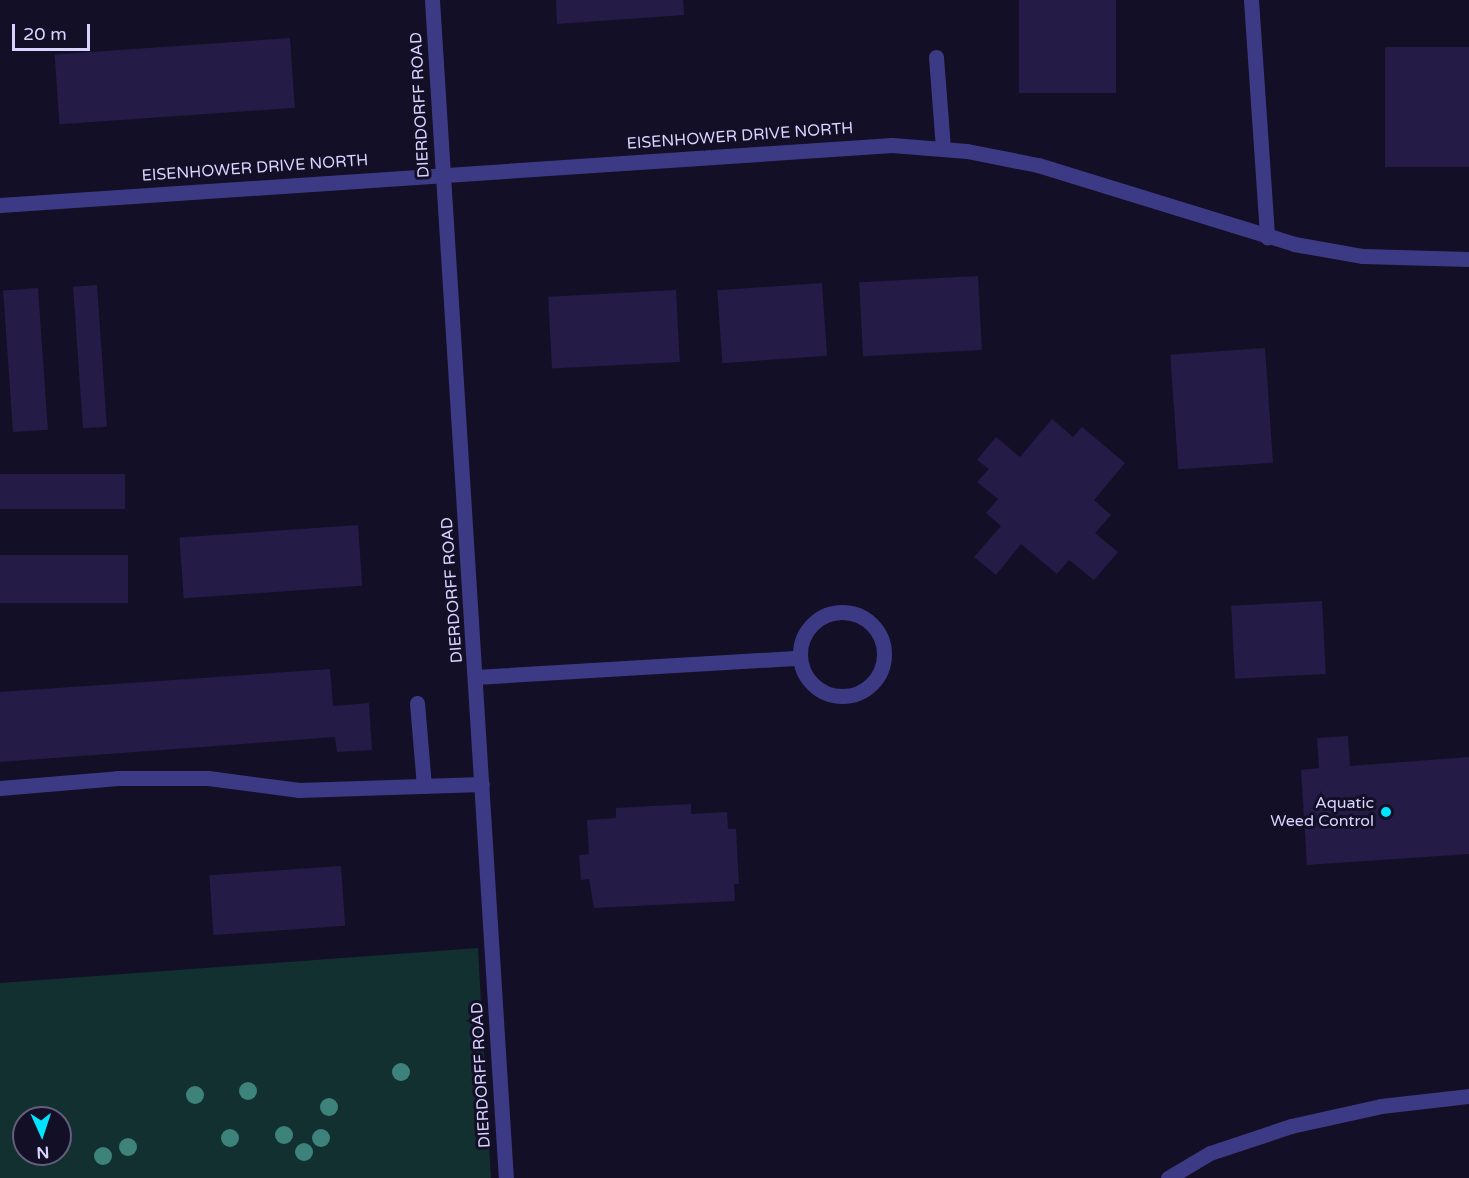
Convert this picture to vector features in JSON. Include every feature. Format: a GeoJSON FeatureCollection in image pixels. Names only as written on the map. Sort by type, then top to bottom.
{"type":"FeatureCollection","features":[{"type":"Feature","properties":{"kind":"street","name":"DIERDORFF ROAD"},"geometry":{"type":"LineString","coordinates":[[432,0],[506,1178]]}},
{"type":"Feature","properties":{"kind":"street"},"geometry":{"type":"LineString","coordinates":[[1251,0],[1267,237]]}},
{"type":"Feature","properties":{"kind":"street"},"geometry":{"type":"LineString","coordinates":[[936,57],[943,149]]}},
{"type":"Feature","properties":{"kind":"street","name":"EISENHOWER DRIVE NORTH"},"geometry":{"type":"LineString","coordinates":[[0,205],[442,173],[892,145],[943,149],[1038,165],[1267,237],[1363,256],[1469,259]]}},
{"type":"Feature","properties":{"kind":"street"},"geometry":{"type":"LineString","coordinates":[[845,611],[871,623],[884,650],[883,663],[874,681],[858,693],[845,696],[832,696],[814,686],[802,670],[799,658],[806,630],[817,619],[845,611]]}},
{"type":"Feature","properties":{"kind":"street"},"geometry":{"type":"LineString","coordinates":[[475,677],[799,658]]}},
{"type":"Feature","properties":{"kind":"street"},"geometry":{"type":"LineString","coordinates":[[417,703],[424,786]]}},
{"type":"Feature","properties":{"kind":"street"},"geometry":{"type":"LineString","coordinates":[[0,788],[118,778],[208,778],[299,790],[482,784]]}},
{"type":"Feature","properties":{"kind":"street"},"geometry":{"type":"LineString","coordinates":[[1168,1178],[1210,1153],[1291,1126],[1381,1106],[1469,1095]]}},
{"type":"Feature","properties":{"kind":"green space"},"geometry":{"type":"Polygon","coordinates":[[[478,948],[491,1178],[0,1178],[0,983],[478,948]]]}},
{"type":"Feature","properties":{"kind":"building"},"geometry":{"type":"Polygon","coordinates":[[[556,0],[683,0],[684,15],[557,24],[556,0]]]}},
{"type":"Feature","properties":{"kind":"building"},"geometry":{"type":"Polygon","coordinates":[[[1019,0],[1116,0],[1116,93],[1019,93],[1019,0]]]}},
{"type":"Feature","properties":{"kind":"building"},"geometry":{"type":"Polygon","coordinates":[[[290,38],[295,108],[59,124],[55,54],[290,38]]]}},
{"type":"Feature","properties":{"kind":"building"},"geometry":{"type":"Polygon","coordinates":[[[1385,47],[1469,47],[1469,167],[1385,167],[1385,47]]]}},
{"type":"Feature","properties":{"kind":"building"},"geometry":{"type":"Polygon","coordinates":[[[978,276],[982,350],[863,356],[859,282],[978,276]]]}},
{"type":"Feature","properties":{"kind":"building"},"geometry":{"type":"Polygon","coordinates":[[[822,283],[827,356],[722,363],[717,290],[822,283]]]}},
{"type":"Feature","properties":{"kind":"building"},"geometry":{"type":"Polygon","coordinates":[[[97,285],[107,427],[83,428],[73,287],[97,285]]]}},
{"type":"Feature","properties":{"kind":"building"},"geometry":{"type":"Polygon","coordinates":[[[38,288],[48,430],[13,432],[3,290],[38,288]]]}},
{"type":"Feature","properties":{"kind":"building"},"geometry":{"type":"Polygon","coordinates":[[[676,290],[680,362],[552,369],[548,297],[676,290]]]}},
{"type":"Feature","properties":{"kind":"building"},"geometry":{"type":"Polygon","coordinates":[[[1265,348],[1273,463],[1178,469],[1170,355],[1265,348]]]}},
{"type":"Feature","properties":{"kind":"building"},"geometry":{"type":"Polygon","coordinates":[[[1052,419],[1073,437],[1082,427],[1125,463],[1094,500],[1111,515],[1095,533],[1118,552],[1094,580],[1069,560],[1057,574],[1021,544],[996,575],[974,557],[1001,526],[986,513],[998,499],[977,482],[989,469],[977,460],[996,437],[1020,457],[1052,419]]]}},
{"type":"Feature","properties":{"kind":"building"},"geometry":{"type":"Polygon","coordinates":[[[0,474],[125,474],[125,509],[0,509],[0,474]]]}},
{"type":"Feature","properties":{"kind":"building"},"geometry":{"type":"Polygon","coordinates":[[[358,525],[362,586],[184,598],[179,537],[358,525]]]}},
{"type":"Feature","properties":{"kind":"building"},"geometry":{"type":"Polygon","coordinates":[[[0,555],[128,555],[128,603],[0,603],[0,555]]]}},
{"type":"Feature","properties":{"kind":"building"},"geometry":{"type":"Polygon","coordinates":[[[1322,601],[1326,674],[1235,679],[1231,606],[1322,601]]]}},
{"type":"Feature","properties":{"kind":"building"},"geometry":{"type":"Polygon","coordinates":[[[330,669],[333,706],[369,703],[372,750],[337,752],[335,737],[0,762],[0,692],[330,669]]]}},
{"type":"Feature","properties":{"kind":"building","name":"Aquatic Weed Control"},"geometry":{"type":"Polygon","coordinates":[[[1348,736],[1350,766],[1469,757],[1469,854],[1307,865],[1301,770],[1319,768],[1317,738],[1348,736]]]}},
{"type":"Feature","properties":{"kind":"building"},"geometry":{"type":"Polygon","coordinates":[[[691,804],[691,814],[727,812],[728,829],[736,829],[739,884],[734,884],[735,901],[594,908],[589,879],[581,880],[579,855],[589,854],[587,820],[616,818],[616,808],[691,804]]]}},
{"type":"Feature","properties":{"kind":"building"},"geometry":{"type":"Polygon","coordinates":[[[341,866],[345,926],[214,935],[209,875],[341,866]]]}},
{"type":"Feature","properties":{"kind":"place","name":"Aquatic Weed Control"},"geometry":{"type":"Point","coordinates":[1386,812]}}]}
